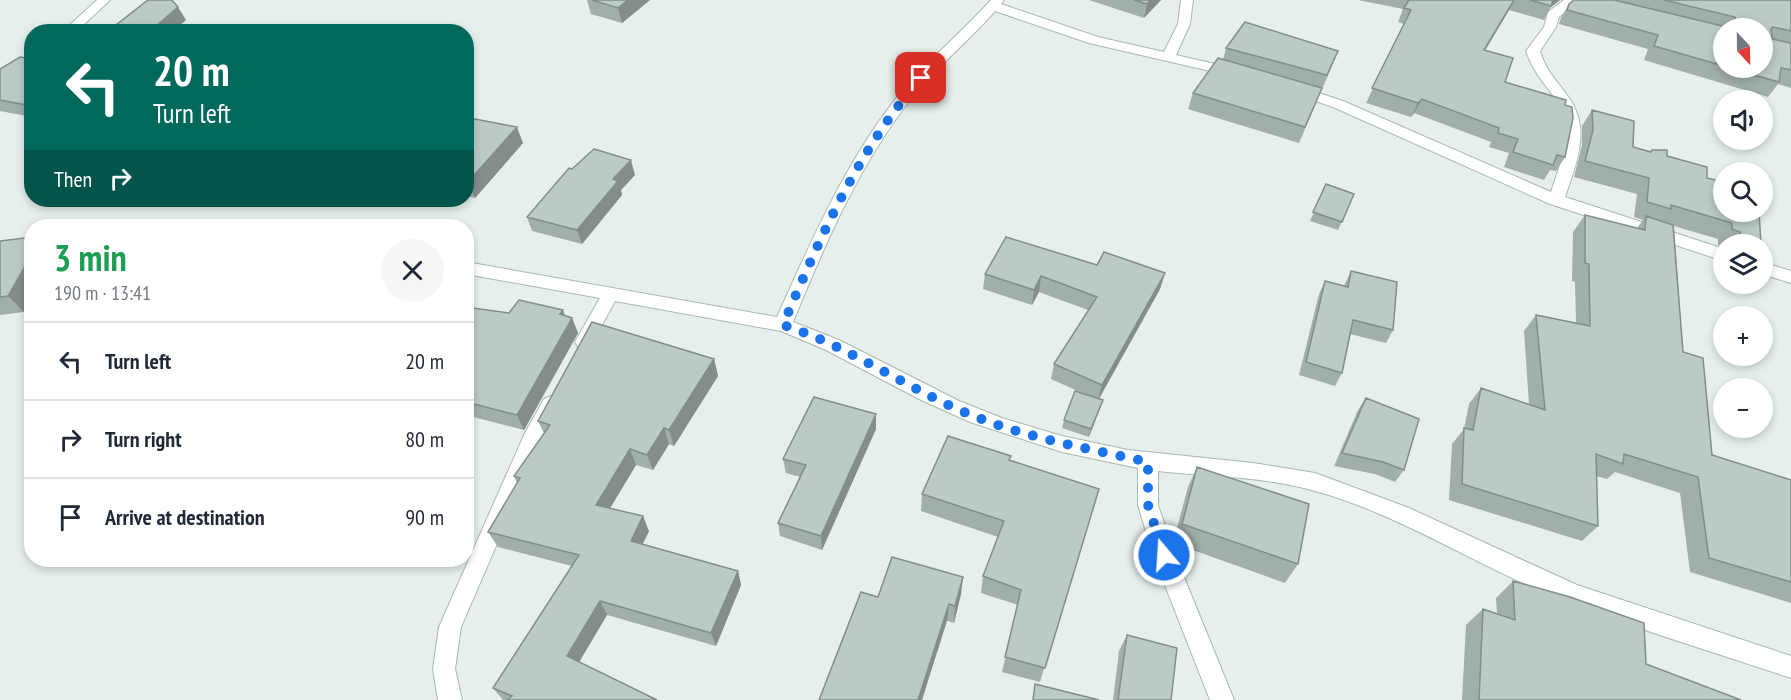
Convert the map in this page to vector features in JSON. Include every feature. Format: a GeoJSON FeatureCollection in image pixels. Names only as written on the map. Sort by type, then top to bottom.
{"type":"FeatureCollection","features":[{"type":"Feature","properties":{"kind":"street"},"geometry":{"type":"LineString","coordinates":[[77,24],[104,0]]}},
{"type":"Feature","properties":{"kind":"street"},"geometry":{"type":"LineString","coordinates":[[1168,56],[1184,24],[1187,0]]}},
{"type":"Feature","properties":{"kind":"street"},"geometry":{"type":"LineString","coordinates":[[1556,200],[1569,148],[1573,116],[1536,63],[1533,51],[1550,27],[1553,15],[1577,1]]}},
{"type":"Feature","properties":{"kind":"street"},"geometry":{"type":"LineString","coordinates":[[783,325],[822,233],[879,132],[906,95],[996,3],[1094,40],[1255,78]]}},
{"type":"Feature","properties":{"kind":"street"},"geometry":{"type":"LineString","coordinates":[[1278,84],[1338,104],[1556,200],[1713,251]]}},
{"type":"Feature","properties":{"kind":"street"},"geometry":{"type":"LineString","coordinates":[[474,269],[783,325],[809,334],[891,377],[976,417],[1044,440],[1148,462],[1232,468],[1313,482],[1381,504],[1552,585],[1791,668]]}},
{"type":"Feature","properties":{"kind":"street"},"geometry":{"type":"LineString","coordinates":[[1773,271],[1791,277]]}},
{"type":"Feature","properties":{"kind":"street"},"geometry":{"type":"LineString","coordinates":[[573,363],[611,293]]}},
{"type":"Feature","properties":{"kind":"street"},"geometry":{"type":"LineString","coordinates":[[450,700],[444,669],[450,627],[531,444],[562,383]]}},
{"type":"Feature","properties":{"kind":"street"},"geometry":{"type":"LineString","coordinates":[[1148,462],[1148,505],[1164,555],[1222,700]]}},
{"type":"Feature","properties":{"kind":"building"},"geometry":{"type":"Polygon","coordinates":[[[148,0],[172,0],[178,7],[158,24],[117,24],[148,0]]]}},
{"type":"Feature","properties":{"kind":"building"},"geometry":{"type":"Polygon","coordinates":[[[592,0],[628,0],[618,8],[592,0]]]}},
{"type":"Feature","properties":{"kind":"building"},"geometry":{"type":"Polygon","coordinates":[[[1134,0],[1151,0],[1147,4],[1134,0]]]}},
{"type":"Feature","properties":{"kind":"building"},"geometry":{"type":"Polygon","coordinates":[[[1409,0],[1514,0],[1484,50],[1513,58],[1505,82],[1566,100],[1565,105],[1572,107],[1573,118],[1565,157],[1557,155],[1553,165],[1513,152],[1518,139],[1498,133],[1499,128],[1422,99],[1418,103],[1372,88],[1411,10],[1404,8],[1409,0]]]}},
{"type":"Feature","properties":{"kind":"building"},"geometry":{"type":"Polygon","coordinates":[[[1530,0],[1553,0],[1551,6],[1530,0]]]}},
{"type":"Feature","properties":{"kind":"building"},"geometry":{"type":"Polygon","coordinates":[[[1574,0],[1614,0],[1713,24],[1713,63],[1654,46],[1658,35],[1567,10],[1569,4],[1574,0]]]}},
{"type":"Feature","properties":{"kind":"building"},"geometry":{"type":"Polygon","coordinates":[[[1664,0],[1791,0],[1791,31],[1773,27],[1773,18],[1735,17],[1664,0]]]}},
{"type":"Feature","properties":{"kind":"building"},"geometry":{"type":"Polygon","coordinates":[[[1245,22],[1338,51],[1327,75],[1226,48],[1245,22]]]}},
{"type":"Feature","properties":{"kind":"building"},"geometry":{"type":"Polygon","coordinates":[[[1773,39],[1791,43],[1791,70],[1781,68],[1779,82],[1764,78],[1773,78],[1773,39]]]}},
{"type":"Feature","properties":{"kind":"building"},"geometry":{"type":"Polygon","coordinates":[[[20,57],[24,58],[24,104],[0,100],[0,69],[20,57]]]}},
{"type":"Feature","properties":{"kind":"building"},"geometry":{"type":"Polygon","coordinates":[[[1218,58],[1322,88],[1305,127],[1193,93],[1218,58]]]}},
{"type":"Feature","properties":{"kind":"building"},"geometry":{"type":"Polygon","coordinates":[[[1592,110],[1634,121],[1633,147],[1651,152],[1652,150],[1667,150],[1667,156],[1707,167],[1707,178],[1713,179],[1713,217],[1671,205],[1671,209],[1647,202],[1649,178],[1585,161],[1593,130],[1592,110]]]}},
{"type":"Feature","properties":{"kind":"building"},"geometry":{"type":"Polygon","coordinates":[[[474,120],[517,127],[474,175],[474,120]]]}},
{"type":"Feature","properties":{"kind":"building"},"geometry":{"type":"Polygon","coordinates":[[[594,149],[631,160],[613,179],[618,181],[577,230],[527,217],[569,168],[572,169],[594,149]]]}},
{"type":"Feature","properties":{"kind":"building"},"geometry":{"type":"Polygon","coordinates":[[[1326,184],[1354,194],[1342,222],[1313,212],[1326,184]]]}},
{"type":"Feature","properties":{"kind":"building"},"geometry":{"type":"Polygon","coordinates":[[[1585,215],[1645,230],[1646,216],[1673,225],[1683,352],[1703,358],[1712,455],[1791,480],[1791,582],[1709,558],[1698,477],[1624,454],[1623,464],[1596,454],[1598,526],[1462,484],[1464,428],[1473,430],[1481,388],[1545,410],[1536,315],[1590,326],[1589,264],[1585,263],[1585,215]]]}},
{"type":"Feature","properties":{"kind":"building"},"geometry":{"type":"Polygon","coordinates":[[[1729,222],[1760,222],[1760,234],[1740,234],[1732,229],[1732,223],[1729,222]]]}},
{"type":"Feature","properties":{"kind":"building"},"geometry":{"type":"Polygon","coordinates":[[[1006,237],[1097,265],[1104,252],[1165,273],[1102,385],[1054,364],[1097,297],[1041,276],[1034,290],[985,274],[1006,237]]]}},
{"type":"Feature","properties":{"kind":"building"},"geometry":{"type":"Polygon","coordinates":[[[24,238],[24,268],[8,296],[0,297],[0,241],[24,238]]]}},
{"type":"Feature","properties":{"kind":"building"},"geometry":{"type":"Polygon","coordinates":[[[1351,271],[1397,282],[1393,330],[1353,320],[1342,373],[1306,362],[1325,281],[1348,287],[1351,271]]]}},
{"type":"Feature","properties":{"kind":"building"},"geometry":{"type":"Polygon","coordinates":[[[519,300],[563,310],[560,314],[572,318],[517,415],[474,404],[474,308],[509,313],[519,300]]]}},
{"type":"Feature","properties":{"kind":"building"},"geometry":{"type":"Polygon","coordinates":[[[592,322],[714,359],[669,430],[664,428],[647,455],[630,449],[596,505],[643,516],[631,541],[738,571],[711,633],[600,601],[567,656],[657,700],[507,700],[512,696],[493,688],[579,555],[488,532],[520,478],[514,476],[550,425],[538,421],[592,322]]]}},
{"type":"Feature","properties":{"kind":"building"},"geometry":{"type":"Polygon","coordinates":[[[1075,391],[1103,400],[1091,429],[1064,420],[1075,391]]]}},
{"type":"Feature","properties":{"kind":"building"},"geometry":{"type":"Polygon","coordinates":[[[814,397],[876,414],[821,536],[778,523],[806,465],[783,459],[814,397]]]}},
{"type":"Feature","properties":{"kind":"building"},"geometry":{"type":"Polygon","coordinates":[[[1366,398],[1419,419],[1404,470],[1383,462],[1342,453],[1366,398]]]}},
{"type":"Feature","properties":{"kind":"building"},"geometry":{"type":"Polygon","coordinates":[[[948,436],[1011,456],[1009,460],[1099,489],[1045,668],[1005,657],[1021,590],[983,576],[1004,521],[922,494],[948,436]]]}},
{"type":"Feature","properties":{"kind":"building"},"geometry":{"type":"Polygon","coordinates":[[[1197,467],[1309,504],[1298,564],[1182,524],[1197,467]]]}},
{"type":"Feature","properties":{"kind":"building"},"geometry":{"type":"Polygon","coordinates":[[[892,557],[963,577],[955,606],[949,604],[918,700],[819,700],[861,592],[878,597],[892,557]]]}},
{"type":"Feature","properties":{"kind":"building"},"geometry":{"type":"Polygon","coordinates":[[[1513,581],[1570,597],[1644,623],[1646,664],[1741,700],[1479,700],[1483,609],[1515,620],[1513,581]]]}},
{"type":"Feature","properties":{"kind":"building"},"geometry":{"type":"Polygon","coordinates":[[[1127,635],[1177,648],[1171,700],[1118,700],[1127,635]]]}},
{"type":"Feature","properties":{"kind":"building"},"geometry":{"type":"Polygon","coordinates":[[[1035,684],[1099,700],[1033,700],[1035,684]]]}},
{"type":"Feature","properties":{"kind":"route"},"geometry":{"type":"LineString","coordinates":[[921,78],[879,132],[857,168],[822,233],[783,325],[809,334],[891,377],[976,417],[1044,440],[1148,462],[1148,505],[1164,555]]}}]}
